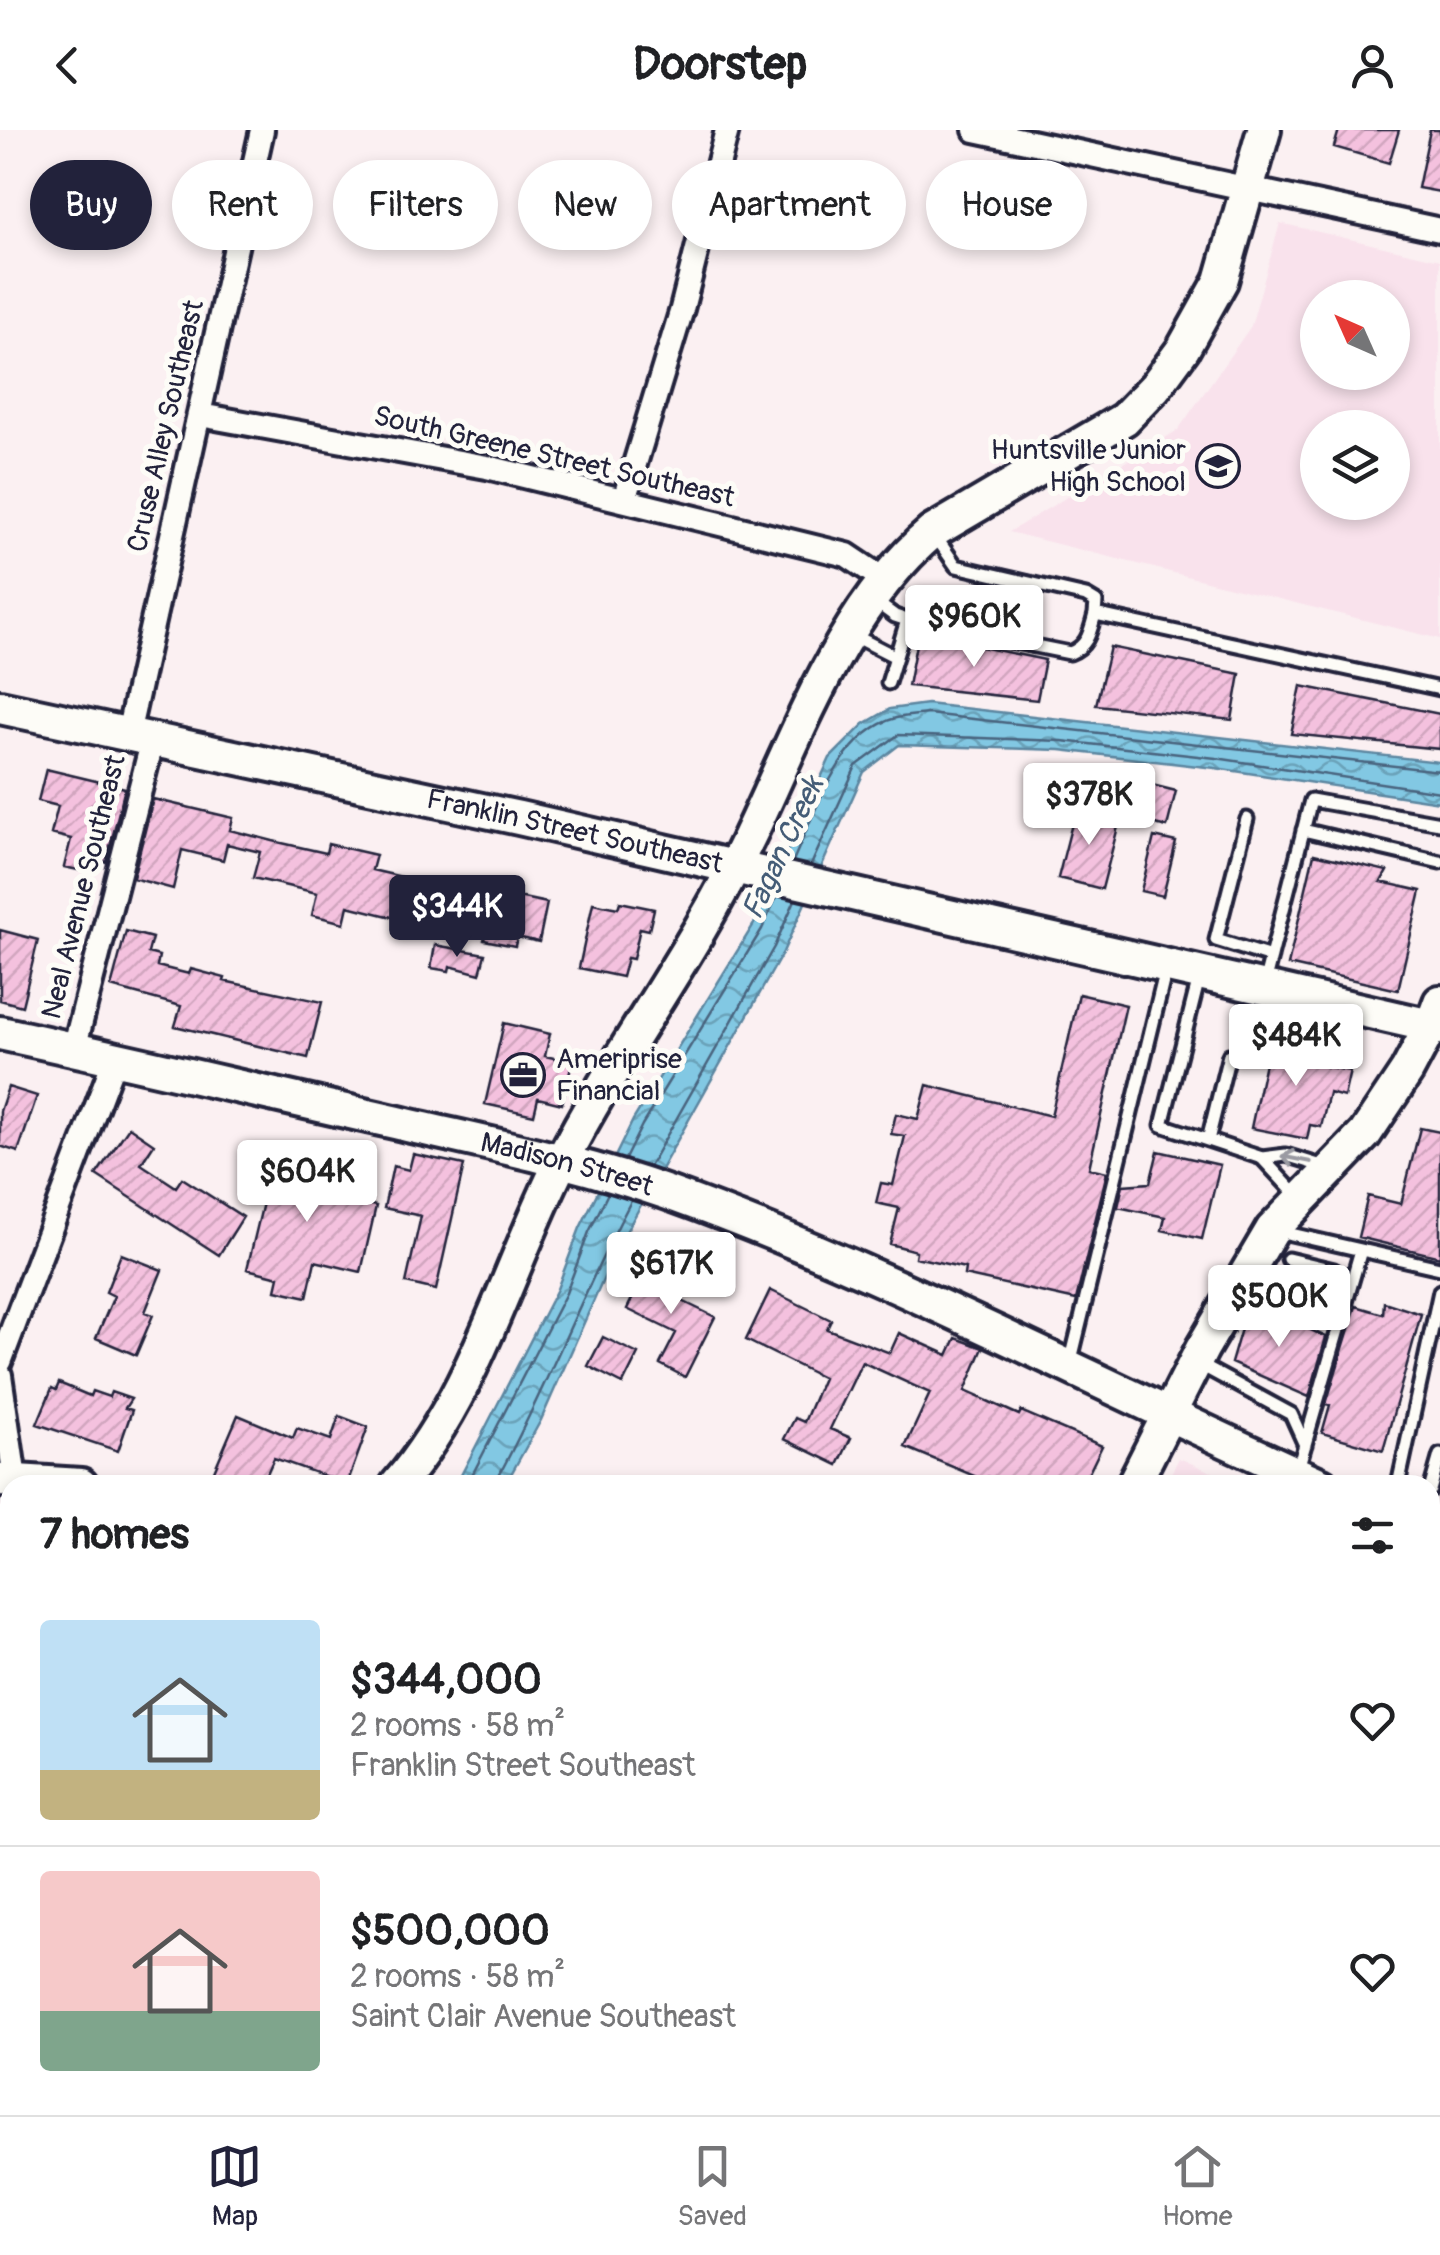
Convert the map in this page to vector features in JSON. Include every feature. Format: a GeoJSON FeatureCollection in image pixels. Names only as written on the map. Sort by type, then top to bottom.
{"type":"FeatureCollection","features":[{"type":"Feature","properties":{"kind":"street","name":"Cruse Alley Southeast"},"geometry":{"type":"LineString","coordinates":[[140,736],[200,415],[262,130]]}},
{"type":"Feature","properties":{"kind":"street"},"geometry":{"type":"LineString","coordinates":[[624,500],[682,310],[727,130]]}},
{"type":"Feature","properties":{"kind":"street"},"geometry":{"type":"LineString","coordinates":[[975,130],[1060,139],[1249,191],[1440,230]]}},
{"type":"Feature","properties":{"kind":"street"},"geometry":{"type":"LineString","coordinates":[[406,1475],[456,1398],[562,1161],[734,868],[850,633],[905,555],[932,532],[1124,419],[1155,388],[1183,349],[1221,281],[1264,130]]}},
{"type":"Feature","properties":{"kind":"street","name":"South Greene Street Southeast"},"geometry":{"type":"LineString","coordinates":[[200,415],[487,467],[847,555],[880,590]]}},
{"type":"Feature","properties":{"kind":"street","name":"Franklin Street Southeast"},"geometry":{"type":"LineString","coordinates":[[0,707],[1200,974],[1267,972],[1437,1019]]}},
{"type":"Feature","properties":{"kind":"street","name":"Neal Avenue Southeast"},"geometry":{"type":"LineString","coordinates":[[74,1049],[140,736]]}},
{"type":"Feature","properties":{"kind":"street"},"geometry":{"type":"LineString","coordinates":[[1139,1475],[1195,1362],[1272,1230],[1364,1134],[1437,1019]]}},
{"type":"Feature","properties":{"kind":"street","name":"Madison Street"},"geometry":{"type":"LineString","coordinates":[[0,1033],[562,1161],[664,1192],[850,1266],[1291,1470]]}},
{"type":"Feature","properties":{"kind":"street"},"geometry":{"type":"LineString","coordinates":[[0,1362],[116,1058]]}},
{"type":"Feature","properties":{"kind":"street"},"geometry":{"type":"LineString","coordinates":[[0,1376],[8,1475]]}},
{"type":"Feature","properties":{"kind":"lane"},"geometry":{"type":"LineString","coordinates":[[880,590],[895,616],[907,620],[1070,653],[1081,649],[1088,640],[1095,614],[1096,602],[1092,598],[956,566],[932,532]]}},
{"type":"Feature","properties":{"kind":"lane"},"geometry":{"type":"LineString","coordinates":[[1095,614],[1440,689]]}},
{"type":"Feature","properties":{"kind":"lane"},"geometry":{"type":"LineString","coordinates":[[888,683],[907,620]]}},
{"type":"Feature","properties":{"kind":"lane"},"geometry":{"type":"LineString","coordinates":[[850,633],[896,656]]}},
{"type":"Feature","properties":{"kind":"lane"},"geometry":{"type":"LineString","coordinates":[[1247,819],[1216,940],[1267,972],[1310,800],[1440,823]]}},
{"type":"Feature","properties":{"kind":"lane"},"geometry":{"type":"LineString","coordinates":[[1302,830],[1440,862]]}},
{"type":"Feature","properties":{"kind":"lane"},"geometry":{"type":"LineString","coordinates":[[1068,1368],[1167,966]]}},
{"type":"Feature","properties":{"kind":"lane"},"geometry":{"type":"LineString","coordinates":[[1200,974],[1162,1124],[1262,1158],[1286,1155],[1329,1169]]}},
{"type":"Feature","properties":{"kind":"lane"},"geometry":{"type":"LineString","coordinates":[[1208,1140],[1229,1055]]}},
{"type":"Feature","properties":{"kind":"lane"},"geometry":{"type":"LineString","coordinates":[[1262,1158],[1300,1200]]}},
{"type":"Feature","properties":{"kind":"lane"},"geometry":{"type":"LineString","coordinates":[[1272,1230],[1440,1268]]}},
{"type":"Feature","properties":{"kind":"lane"},"geometry":{"type":"LineString","coordinates":[[1291,1470],[1361,1250]]}},
{"type":"Feature","properties":{"kind":"lane"},"geometry":{"type":"LineString","coordinates":[[1244,1276],[1321,1310],[1334,1270],[1288,1259]]}},
{"type":"Feature","properties":{"kind":"lane"},"geometry":{"type":"LineString","coordinates":[[1400,1475],[1440,1291]]}},
{"type":"Feature","properties":{"kind":"lane"},"geometry":{"type":"LineString","coordinates":[[1195,1362],[1291,1414],[1291,1470]]}},
{"type":"Feature","properties":{"kind":"shaded area","name":"Huntsville Junior High School"},"geometry":{"type":"Polygon","coordinates":[[[1280,223],[1440,260],[1440,639],[1009,532],[1178,430],[1251,326],[1280,223]]]}},
{"type":"Feature","properties":{"kind":"shaded area"},"geometry":{"type":"Polygon","coordinates":[[[1179,1458],[1218,1475],[1170,1475],[1179,1458]]]}},
{"type":"Feature","properties":{"kind":"water","name":"Fagan Creek"},"geometry":{"type":"Polygon","coordinates":[[[927,704],[1440,762],[1440,802],[1215,768],[1060,750],[899,745],[864,772],[783,952],[618,1246],[541,1420],[511,1475],[461,1475],[557,1289],[580,1228],[633,1120],[754,924],[830,758],[864,724],[890,709],[927,704]]]}},
{"type":"Feature","properties":{"kind":"building"},"geometry":{"type":"Polygon","coordinates":[[[1339,130],[1399,130],[1389,163],[1334,147],[1339,130]]]}},
{"type":"Feature","properties":{"kind":"building"},"geometry":{"type":"Polygon","coordinates":[[[1430,130],[1440,130],[1440,192],[1418,188],[1430,130]]]}},
{"type":"Feature","properties":{"kind":"building"},"geometry":{"type":"Polygon","coordinates":[[[918,634],[1045,660],[1037,700],[908,686],[918,634]]]}},
{"type":"Feature","properties":{"kind":"building"},"geometry":{"type":"Polygon","coordinates":[[[1110,647],[1240,674],[1232,720],[1096,705],[1110,647]]]}},
{"type":"Feature","properties":{"kind":"building"},"geometry":{"type":"Polygon","coordinates":[[[1301,686],[1440,714],[1440,749],[1291,734],[1301,686]]]}},
{"type":"Feature","properties":{"kind":"building"},"geometry":{"type":"Polygon","coordinates":[[[46,769],[125,788],[106,862],[87,857],[83,871],[64,867],[71,839],[51,834],[58,806],[38,801],[46,769]]]}},
{"type":"Feature","properties":{"kind":"building"},"geometry":{"type":"Polygon","coordinates":[[[1136,781],[1176,791],[1167,827],[1126,817],[1136,781]]]}},
{"type":"Feature","properties":{"kind":"building"},"geometry":{"type":"Polygon","coordinates":[[[153,799],[233,818],[230,830],[273,841],[326,853],[328,844],[376,855],[372,870],[445,887],[441,906],[431,903],[430,908],[404,902],[400,919],[348,906],[344,923],[312,915],[317,893],[253,878],[260,852],[227,844],[223,860],[182,850],[173,889],[133,878],[153,799]]]}},
{"type":"Feature","properties":{"kind":"building"},"geometry":{"type":"Polygon","coordinates":[[[1076,808],[1120,819],[1102,889],[1058,878],[1076,808]]]}},
{"type":"Feature","properties":{"kind":"building"},"geometry":{"type":"Polygon","coordinates":[[[1154,837],[1176,842],[1163,896],[1141,891],[1154,837]]]}},
{"type":"Feature","properties":{"kind":"building"},"geometry":{"type":"Polygon","coordinates":[[[1314,854],[1387,871],[1381,882],[1421,891],[1398,990],[1288,965],[1314,854]]]}},
{"type":"Feature","properties":{"kind":"building"},"geometry":{"type":"Polygon","coordinates":[[[494,892],[547,903],[539,942],[517,937],[515,946],[484,940],[494,892]]]}},
{"type":"Feature","properties":{"kind":"building"},"geometry":{"type":"Polygon","coordinates":[[[620,902],[654,909],[649,930],[640,928],[633,959],[627,958],[622,977],[579,968],[593,903],[618,908],[620,902]]]}},
{"type":"Feature","properties":{"kind":"building"},"geometry":{"type":"Polygon","coordinates":[[[0,930],[38,940],[22,1006],[0,1000],[0,930]]]}},
{"type":"Feature","properties":{"kind":"building"},"geometry":{"type":"Polygon","coordinates":[[[126,931],[152,938],[148,953],[159,956],[157,966],[189,974],[191,969],[225,978],[224,981],[322,1002],[308,1058],[175,1026],[181,1006],[111,987],[126,931]]]}},
{"type":"Feature","properties":{"kind":"building"},"geometry":{"type":"Polygon","coordinates":[[[435,945],[485,954],[480,974],[450,966],[449,971],[431,968],[435,945]]]}},
{"type":"Feature","properties":{"kind":"building"},"geometry":{"type":"Polygon","coordinates":[[[1079,994],[1126,1005],[1089,1168],[1107,1172],[1076,1300],[964,1275],[965,1268],[915,1257],[916,1251],[890,1244],[899,1208],[876,1203],[881,1183],[893,1185],[905,1136],[891,1134],[896,1114],[918,1119],[927,1085],[1051,1116],[1079,994]]]}},
{"type":"Feature","properties":{"kind":"building"},"geometry":{"type":"Polygon","coordinates":[[[504,1023],[550,1034],[545,1056],[572,1062],[562,1104],[538,1098],[534,1115],[485,1104],[504,1023]]]}},
{"type":"Feature","properties":{"kind":"building"},"geometry":{"type":"Polygon","coordinates":[[[1270,1039],[1328,1051],[1324,1066],[1350,1071],[1344,1097],[1329,1093],[1321,1127],[1310,1125],[1307,1139],[1251,1128],[1270,1039]]]}},
{"type":"Feature","properties":{"kind":"building"},"geometry":{"type":"Polygon","coordinates":[[[8,1087],[37,1096],[18,1152],[0,1146],[0,1111],[8,1087]]]}},
{"type":"Feature","properties":{"kind":"building"},"geometry":{"type":"Polygon","coordinates":[[[129,1127],[154,1144],[141,1164],[176,1187],[182,1178],[243,1217],[219,1255],[96,1175],[129,1127]]]}},
{"type":"Feature","properties":{"kind":"building"},"geometry":{"type":"Polygon","coordinates":[[[1420,1128],[1440,1132],[1440,1257],[1358,1237],[1368,1196],[1401,1204],[1420,1128]]]}},
{"type":"Feature","properties":{"kind":"building"},"geometry":{"type":"Polygon","coordinates":[[[1158,1151],[1220,1165],[1202,1239],[1162,1230],[1165,1217],[1118,1207],[1123,1185],[1150,1183],[1158,1151]]]}},
{"type":"Feature","properties":{"kind":"building"},"geometry":{"type":"Polygon","coordinates":[[[275,1153],[338,1167],[331,1197],[376,1206],[361,1272],[315,1261],[307,1297],[276,1290],[279,1277],[247,1269],[275,1153]]]}},
{"type":"Feature","properties":{"kind":"building"},"geometry":{"type":"Polygon","coordinates":[[[413,1154],[464,1165],[436,1290],[406,1283],[421,1216],[384,1208],[393,1166],[409,1170],[413,1154]]]}},
{"type":"Feature","properties":{"kind":"building"},"geometry":{"type":"Polygon","coordinates":[[[121,1254],[162,1270],[145,1312],[153,1315],[136,1355],[96,1338],[114,1296],[106,1292],[121,1254]]]}},
{"type":"Feature","properties":{"kind":"building"},"geometry":{"type":"Polygon","coordinates":[[[651,1260],[679,1273],[668,1294],[715,1317],[685,1377],[660,1364],[676,1333],[627,1309],[651,1260]]]}},
{"type":"Feature","properties":{"kind":"building"},"geometry":{"type":"Polygon","coordinates":[[[770,1290],[831,1320],[827,1329],[890,1353],[899,1333],[948,1355],[956,1338],[983,1348],[965,1391],[1102,1446],[1088,1475],[972,1475],[905,1447],[930,1393],[862,1362],[830,1429],[851,1438],[838,1465],[784,1439],[795,1418],[804,1422],[823,1378],[746,1340],[770,1290]]]}},
{"type":"Feature","properties":{"kind":"building"},"geometry":{"type":"Polygon","coordinates":[[[1384,1302],[1421,1314],[1383,1451],[1322,1433],[1330,1405],[1326,1404],[1356,1306],[1383,1314],[1384,1302]]]}},
{"type":"Feature","properties":{"kind":"building"},"geometry":{"type":"Polygon","coordinates":[[[1252,1303],[1326,1337],[1309,1397],[1231,1363],[1252,1303]]]}},
{"type":"Feature","properties":{"kind":"building"},"geometry":{"type":"Polygon","coordinates":[[[603,1337],[638,1354],[623,1384],[588,1366],[603,1337]]]}},
{"type":"Feature","properties":{"kind":"building"},"geometry":{"type":"Polygon","coordinates":[[[59,1383],[90,1396],[92,1391],[109,1397],[111,1392],[131,1399],[125,1408],[132,1410],[118,1451],[37,1424],[52,1388],[56,1390],[59,1383]]]}},
{"type":"Feature","properties":{"kind":"building"},"geometry":{"type":"Polygon","coordinates":[[[238,1415],[293,1438],[297,1428],[331,1440],[339,1416],[368,1427],[350,1475],[322,1475],[274,1458],[266,1475],[212,1475],[238,1415]]]}},
{"type":"Feature","properties":{"kind":"place","name":"Huntsville Junior High School"},"geometry":{"type":"Point","coordinates":[1218,466]}},
{"type":"Feature","properties":{"kind":"place","name":"Ameriprise Financial"},"geometry":{"type":"Point","coordinates":[523,1075]}}]}
